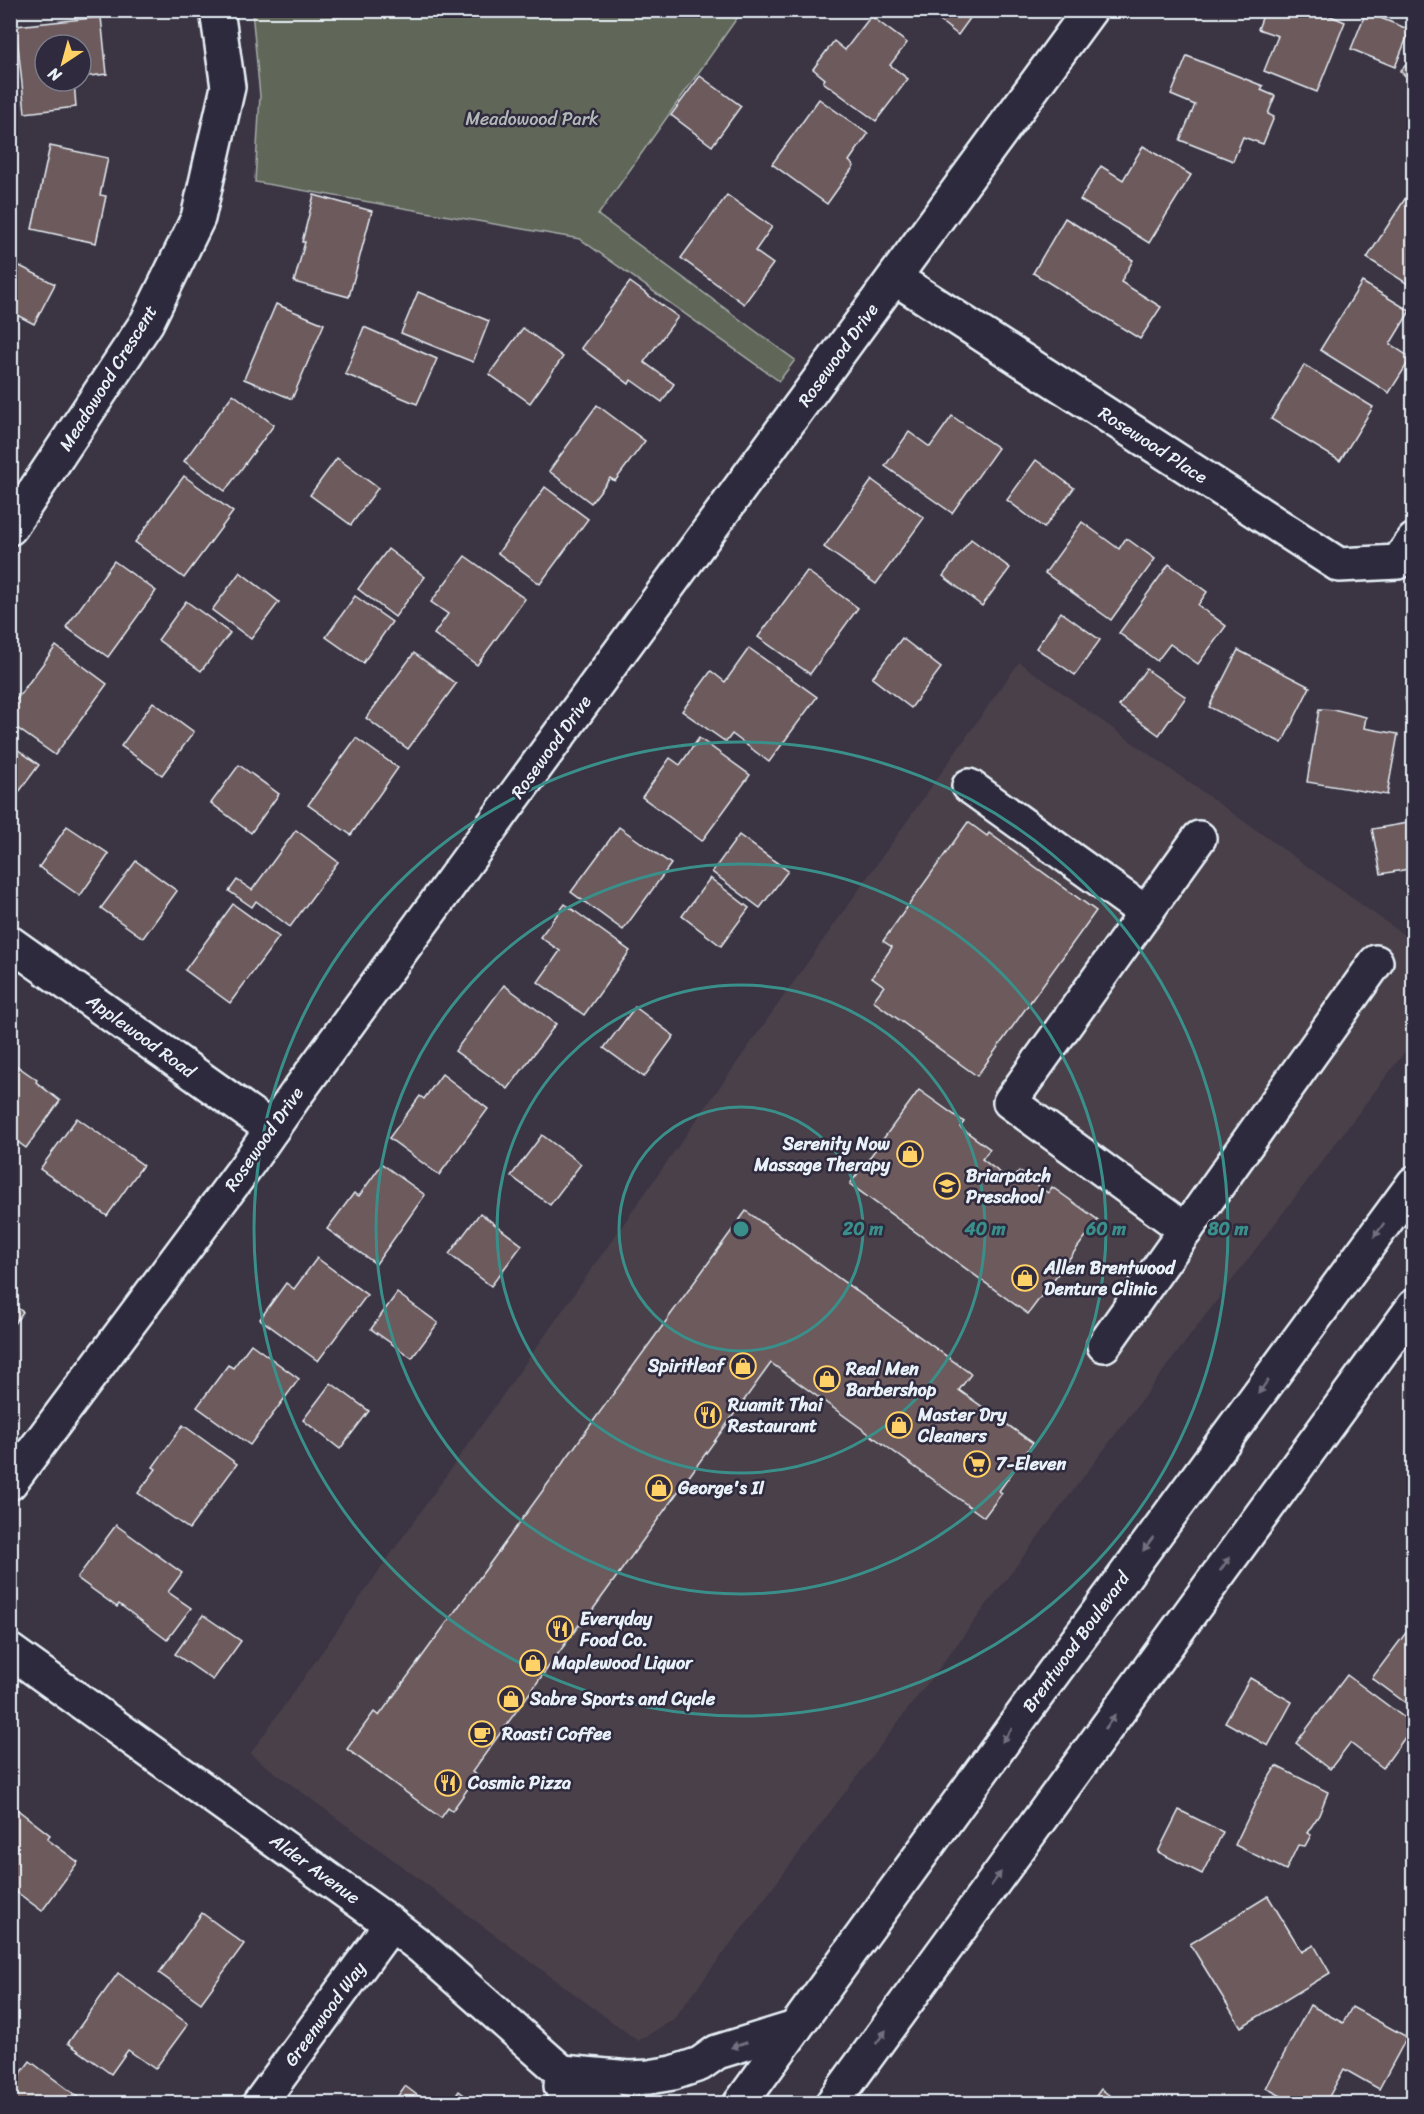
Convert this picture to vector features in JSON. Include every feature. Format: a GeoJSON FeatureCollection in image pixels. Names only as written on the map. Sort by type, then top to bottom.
{"type":"FeatureCollection","features":[{"type":"Feature","properties":{"kind":"street","name":"Meadowood Crescent"},"geometry":{"type":"LineString","coordinates":[[10,528],[147,322],[198,218],[228,87],[217,10]]}},
{"type":"Feature","properties":{"kind":"street","name":"Rosewood Drive"},"geometry":{"type":"LineString","coordinates":[[10,1483],[240,1174],[1090,10]]}},
{"type":"Feature","properties":{"kind":"street","name":"Rosewood Place"},"geometry":{"type":"LineString","coordinates":[[895,278],[1339,565],[1398,562],[1413,540]]}},
{"type":"Feature","properties":{"kind":"street"},"geometry":{"type":"LineString","coordinates":[[969,786],[1146,913]]}},
{"type":"Feature","properties":{"kind":"street"},"geometry":{"type":"LineString","coordinates":[[1186,1230],[1010,1102],[1199,838]]}},
{"type":"Feature","properties":{"kind":"street","name":"Applewood Road"},"geometry":{"type":"LineString","coordinates":[[10,943],[272,1129]]}},
{"type":"Feature","properties":{"kind":"street"},"geometry":{"type":"LineString","coordinates":[[1104,1345],[1376,962]]}},
{"type":"Feature","properties":{"kind":"street","name":"Brentwood Boulevard"},"geometry":{"type":"LineString","coordinates":[[740,2103],[1413,1183]]}},
{"type":"Feature","properties":{"kind":"street"},"geometry":{"type":"LineString","coordinates":[[841,2097],[1413,1306]]}},
{"type":"Feature","properties":{"kind":"street","name":"Alder Avenue"},"geometry":{"type":"LineString","coordinates":[[10,1651],[391,1924],[421,1947],[562,2072],[606,2103]]}},
{"type":"Feature","properties":{"kind":"street","name":"Greenwood Way"},"geometry":{"type":"LineString","coordinates":[[259,2103],[391,1924]]}},
{"type":"Feature","properties":{"kind":"street"},"geometry":{"type":"LineString","coordinates":[[571,2103],[561,2086],[562,2072],[649,2078],[700,2064],[717,2052],[795,2028]]}},
{"type":"Feature","properties":{"kind":"shaded area"},"geometry":{"type":"Polygon","coordinates":[[[1019,662],[1413,941],[1413,1041],[673,2020],[638,2041],[250,1754],[1019,662]]]}},
{"type":"Feature","properties":{"kind":"green space","name":"Meadowood Park"},"geometry":{"type":"Polygon","coordinates":[[[252,11],[742,11],[598,215],[795,360],[779,381],[580,239],[255,182],[260,96],[252,11]]]}},
{"type":"Feature","properties":{"kind":"building"},"geometry":{"type":"Polygon","coordinates":[[[926,10],[976,10],[958,35],[926,10]]]}},
{"type":"Feature","properties":{"kind":"building"},"geometry":{"type":"Polygon","coordinates":[[[1265,10],[1316,10],[1345,22],[1317,92],[1264,71],[1278,36],[1258,29],[1265,10]]]}},
{"type":"Feature","properties":{"kind":"building"},"geometry":{"type":"Polygon","coordinates":[[[1366,12],[1410,30],[1395,67],[1351,49],[1366,12]]]}},
{"type":"Feature","properties":{"kind":"building"},"geometry":{"type":"Polygon","coordinates":[[[871,16],[907,43],[890,65],[908,79],[876,121],[823,82],[825,79],[813,69],[834,41],[845,50],[871,16]]]}},
{"type":"Feature","properties":{"kind":"building"},"geometry":{"type":"Polygon","coordinates":[[[101,17],[107,74],[93,76],[93,33],[33,33],[33,93],[75,93],[76,107],[25,113],[16,26],[101,17]]]}},
{"type":"Feature","properties":{"kind":"building"},"geometry":{"type":"Polygon","coordinates":[[[1187,56],[1263,86],[1261,90],[1275,96],[1268,114],[1274,117],[1263,144],[1243,137],[1233,161],[1180,140],[1195,105],[1171,95],[1187,56]]]}},
{"type":"Feature","properties":{"kind":"building"},"geometry":{"type":"Polygon","coordinates":[[[1414,57],[1414,84],[1400,71],[1414,57]]]}},
{"type":"Feature","properties":{"kind":"building"},"geometry":{"type":"Polygon","coordinates":[[[700,76],[741,106],[712,146],[671,115],[700,76]]]}},
{"type":"Feature","properties":{"kind":"building"},"geometry":{"type":"Polygon","coordinates":[[[819,99],[868,134],[849,161],[854,166],[827,204],[772,164],[819,99]]]}},
{"type":"Feature","properties":{"kind":"building"},"geometry":{"type":"Polygon","coordinates":[[[50,146],[108,158],[100,195],[106,196],[96,243],[32,229],[50,146]]]}},
{"type":"Feature","properties":{"kind":"building"},"geometry":{"type":"Polygon","coordinates":[[[1143,146],[1191,175],[1149,243],[1080,200],[1101,166],[1123,180],[1143,146]]]}},
{"type":"Feature","properties":{"kind":"building"},"geometry":{"type":"Polygon","coordinates":[[[1410,191],[1414,193],[1414,288],[1367,258],[1410,191]]]}},
{"type":"Feature","properties":{"kind":"building"},"geometry":{"type":"Polygon","coordinates":[[[314,195],[372,211],[349,297],[294,282],[314,195]]]}},
{"type":"Feature","properties":{"kind":"building"},"geometry":{"type":"Polygon","coordinates":[[[727,195],[772,227],[755,251],[773,264],[744,304],[681,258],[727,195]]]}},
{"type":"Feature","properties":{"kind":"building"},"geometry":{"type":"Polygon","coordinates":[[[1065,218],[1133,260],[1121,282],[1161,307],[1140,339],[1033,273],[1065,218]]]}},
{"type":"Feature","properties":{"kind":"building"},"geometry":{"type":"Polygon","coordinates":[[[10,261],[55,284],[34,324],[15,314],[10,323],[10,261]]]}},
{"type":"Feature","properties":{"kind":"building"},"geometry":{"type":"Polygon","coordinates":[[[630,282],[678,317],[644,362],[674,384],[662,402],[631,380],[629,384],[581,348],[630,282]]]}},
{"type":"Feature","properties":{"kind":"building"},"geometry":{"type":"Polygon","coordinates":[[[1362,282],[1410,311],[1390,344],[1411,358],[1389,393],[1320,350],[1362,282]]]}},
{"type":"Feature","properties":{"kind":"building"},"geometry":{"type":"Polygon","coordinates":[[[418,292],[489,321],[473,362],[401,333],[418,292]]]}},
{"type":"Feature","properties":{"kind":"building"},"geometry":{"type":"Polygon","coordinates":[[[276,304],[324,324],[292,399],[244,379],[276,304]]]}},
{"type":"Feature","properties":{"kind":"building"},"geometry":{"type":"Polygon","coordinates":[[[364,327],[437,359],[417,404],[345,374],[364,327]]]}},
{"type":"Feature","properties":{"kind":"building"},"geometry":{"type":"Polygon","coordinates":[[[523,328],[563,357],[530,403],[489,374],[523,328]]]}},
{"type":"Feature","properties":{"kind":"building"},"geometry":{"type":"Polygon","coordinates":[[[1304,365],[1373,407],[1340,461],[1271,419],[1304,365]]]}},
{"type":"Feature","properties":{"kind":"building"},"geometry":{"type":"Polygon","coordinates":[[[233,394],[274,425],[225,491],[184,461],[233,394]]]}},
{"type":"Feature","properties":{"kind":"building"},"geometry":{"type":"Polygon","coordinates":[[[597,405],[645,441],[615,481],[610,478],[591,503],[549,471],[597,405]]]}},
{"type":"Feature","properties":{"kind":"building"},"geometry":{"type":"Polygon","coordinates":[[[952,416],[998,448],[952,513],[885,466],[909,432],[930,447],[952,416]]]}},
{"type":"Feature","properties":{"kind":"building"},"geometry":{"type":"Polygon","coordinates":[[[337,458],[378,488],[351,525],[310,495],[337,458]]]}},
{"type":"Feature","properties":{"kind":"building"},"geometry":{"type":"Polygon","coordinates":[[[1036,460],[1074,488],[1044,528],[1007,500],[1036,460]]]}},
{"type":"Feature","properties":{"kind":"building"},"geometry":{"type":"Polygon","coordinates":[[[184,476],[233,512],[184,578],[135,542],[184,476]]]}},
{"type":"Feature","properties":{"kind":"building"},"geometry":{"type":"Polygon","coordinates":[[[872,480],[924,518],[876,584],[824,547],[872,480]]]}},
{"type":"Feature","properties":{"kind":"building"},"geometry":{"type":"Polygon","coordinates":[[[545,487],[588,519],[540,584],[498,553],[545,487]]]}},
{"type":"Feature","properties":{"kind":"building"},"geometry":{"type":"Polygon","coordinates":[[[1082,522],[1119,549],[1126,538],[1155,559],[1111,620],[1045,573],[1082,522]]]}},
{"type":"Feature","properties":{"kind":"building"},"geometry":{"type":"Polygon","coordinates":[[[971,539],[1010,568],[982,606],[943,576],[971,539]]]}},
{"type":"Feature","properties":{"kind":"building"},"geometry":{"type":"Polygon","coordinates":[[[388,549],[425,577],[395,617],[358,589],[388,549]]]}},
{"type":"Feature","properties":{"kind":"building"},"geometry":{"type":"Polygon","coordinates":[[[465,556],[525,599],[477,665],[434,634],[448,614],[431,602],[465,556]]]}},
{"type":"Feature","properties":{"kind":"building"},"geometry":{"type":"Polygon","coordinates":[[[114,561],[156,591],[108,657],[66,627],[114,561]]]}},
{"type":"Feature","properties":{"kind":"building"},"geometry":{"type":"Polygon","coordinates":[[[1169,564],[1207,592],[1198,605],[1226,626],[1198,664],[1170,644],[1157,661],[1119,633],[1169,564]]]}},
{"type":"Feature","properties":{"kind":"building"},"geometry":{"type":"Polygon","coordinates":[[[807,571],[858,608],[810,674],[758,637],[807,571]]]}},
{"type":"Feature","properties":{"kind":"building"},"geometry":{"type":"Polygon","coordinates":[[[240,572],[279,602],[251,639],[212,610],[240,572]]]}},
{"type":"Feature","properties":{"kind":"building"},"geometry":{"type":"Polygon","coordinates":[[[355,596],[392,622],[363,663],[326,637],[355,596]]]}},
{"type":"Feature","properties":{"kind":"building"},"geometry":{"type":"Polygon","coordinates":[[[186,601],[230,633],[201,671],[158,640],[186,601]]]}},
{"type":"Feature","properties":{"kind":"building"},"geometry":{"type":"Polygon","coordinates":[[[1061,612],[1100,640],[1075,675],[1036,648],[1061,612]]]}},
{"type":"Feature","properties":{"kind":"building"},"geometry":{"type":"Polygon","coordinates":[[[902,638],[941,668],[911,708],[872,678],[902,638]]]}},
{"type":"Feature","properties":{"kind":"building"},"geometry":{"type":"Polygon","coordinates":[[[56,646],[107,684],[55,755],[10,723],[10,708],[56,646]]]}},
{"type":"Feature","properties":{"kind":"building"},"geometry":{"type":"Polygon","coordinates":[[[749,648],[817,697],[769,762],[732,734],[726,742],[682,711],[711,671],[725,682],[749,648]]]}},
{"type":"Feature","properties":{"kind":"building"},"geometry":{"type":"Polygon","coordinates":[[[1238,650],[1310,687],[1282,743],[1209,707],[1238,650]]]}},
{"type":"Feature","properties":{"kind":"building"},"geometry":{"type":"Polygon","coordinates":[[[414,653],[456,684],[408,749],[366,718],[414,653]]]}},
{"type":"Feature","properties":{"kind":"building"},"geometry":{"type":"Polygon","coordinates":[[[1146,669],[1186,697],[1159,735],[1119,706],[1146,669]]]}},
{"type":"Feature","properties":{"kind":"building"},"geometry":{"type":"Polygon","coordinates":[[[1414,696],[1414,733],[1405,698],[1414,696]]]}},
{"type":"Feature","properties":{"kind":"building"},"geometry":{"type":"Polygon","coordinates":[[[153,702],[194,732],[162,775],[121,746],[153,702]]]}},
{"type":"Feature","properties":{"kind":"building"},"geometry":{"type":"Polygon","coordinates":[[[1319,709],[1337,710],[1366,717],[1364,728],[1398,734],[1387,795],[1307,782],[1319,709]]]}},
{"type":"Feature","properties":{"kind":"building"},"geometry":{"type":"Polygon","coordinates":[[[356,738],[398,768],[351,835],[308,805],[356,738]]]}},
{"type":"Feature","properties":{"kind":"building"},"geometry":{"type":"Polygon","coordinates":[[[699,738],[750,775],[702,841],[642,797],[670,758],[680,765],[699,738]]]}},
{"type":"Feature","properties":{"kind":"building"},"geometry":{"type":"Polygon","coordinates":[[[10,744],[39,765],[10,804],[10,744]]]}},
{"type":"Feature","properties":{"kind":"building"},"geometry":{"type":"Polygon","coordinates":[[[239,765],[279,794],[251,833],[211,803],[239,765]]]}},
{"type":"Feature","properties":{"kind":"building"},"geometry":{"type":"Polygon","coordinates":[[[968,822],[987,836],[989,833],[1096,911],[977,1076],[873,1001],[884,986],[872,977],[892,947],[883,941],[968,822]]]}},
{"type":"Feature","properties":{"kind":"building"},"geometry":{"type":"Polygon","coordinates":[[[1414,822],[1414,868],[1381,874],[1372,829],[1414,822]]]}},
{"type":"Feature","properties":{"kind":"building"},"geometry":{"type":"Polygon","coordinates":[[[67,826],[109,854],[80,896],[39,867],[67,826]]]}},
{"type":"Feature","properties":{"kind":"building"},"geometry":{"type":"Polygon","coordinates":[[[619,827],[671,864],[623,930],[571,892],[619,827]]]}},
{"type":"Feature","properties":{"kind":"building"},"geometry":{"type":"Polygon","coordinates":[[[296,830],[338,862],[290,927],[256,901],[252,907],[229,891],[237,880],[252,890],[296,830]]]}},
{"type":"Feature","properties":{"kind":"building"},"geometry":{"type":"Polygon","coordinates":[[[739,835],[788,871],[760,908],[712,872],[739,835]]]}},
{"type":"Feature","properties":{"kind":"building"},"geometry":{"type":"Polygon","coordinates":[[[136,861],[177,891],[143,938],[101,908],[136,861]]]}},
{"type":"Feature","properties":{"kind":"building"},"geometry":{"type":"Polygon","coordinates":[[[710,878],[749,908],[721,946],[682,916],[710,878]]]}},
{"type":"Feature","properties":{"kind":"building"},"geometry":{"type":"Polygon","coordinates":[[[233,904],[279,937],[230,1003],[185,970],[233,904]]]}},
{"type":"Feature","properties":{"kind":"building"},"geometry":{"type":"Polygon","coordinates":[[[565,904],[630,951],[584,1015],[538,982],[560,951],[540,937],[565,904]]]}},
{"type":"Feature","properties":{"kind":"building"},"geometry":{"type":"Polygon","coordinates":[[[504,985],[556,1024],[508,1089],[455,1051],[504,985]]]}},
{"type":"Feature","properties":{"kind":"building"},"geometry":{"type":"Polygon","coordinates":[[[635,1007],[674,1036],[644,1077],[604,1048],[635,1007]]]}},
{"type":"Feature","properties":{"kind":"building"},"geometry":{"type":"Polygon","coordinates":[[[10,1061],[37,1080],[36,1082],[60,1101],[26,1148],[10,1136],[10,1061]]]}},
{"type":"Feature","properties":{"kind":"building"},"geometry":{"type":"Polygon","coordinates":[[[442,1074],[488,1109],[439,1175],[389,1138],[420,1096],[424,1099],[442,1074]]]}},
{"type":"Feature","properties":{"kind":"building"},"geometry":{"type":"Polygon","coordinates":[[[919,1090],[964,1122],[960,1127],[990,1149],[982,1159],[1011,1181],[1019,1171],[1048,1193],[1052,1187],[1098,1220],[1028,1314],[850,1184],[919,1090]]]}},
{"type":"Feature","properties":{"kind":"building"},"geometry":{"type":"Polygon","coordinates":[[[77,1118],[143,1165],[107,1216],[40,1169],[77,1118]]]}},
{"type":"Feature","properties":{"kind":"building"},"geometry":{"type":"Polygon","coordinates":[[[542,1135],[581,1164],[550,1205],[511,1176],[542,1135]]]}},
{"type":"Feature","properties":{"kind":"building"},"geometry":{"type":"Polygon","coordinates":[[[382,1164],[425,1195],[376,1264],[327,1229],[354,1193],[359,1196],[382,1164]]]}},
{"type":"Feature","properties":{"kind":"building"},"geometry":{"type":"Polygon","coordinates":[[[746,1211],[971,1374],[959,1390],[1033,1443],[999,1491],[1002,1493],[984,1517],[771,1363],[581,1626],[579,1625],[472,1772],[477,1776],[452,1811],[448,1808],[441,1818],[347,1749],[374,1712],[379,1716],[746,1211]]]}},
{"type":"Feature","properties":{"kind":"building"},"geometry":{"type":"Polygon","coordinates":[[[480,1213],[522,1245],[491,1286],[449,1254],[480,1213]]]}},
{"type":"Feature","properties":{"kind":"building"},"geometry":{"type":"Polygon","coordinates":[[[317,1258],[367,1295],[318,1361],[260,1319],[286,1283],[294,1289],[317,1258]]]}},
{"type":"Feature","properties":{"kind":"building"},"geometry":{"type":"Polygon","coordinates":[[[397,1293],[438,1323],[412,1358],[371,1329],[397,1293]]]}},
{"type":"Feature","properties":{"kind":"building"},"geometry":{"type":"Polygon","coordinates":[[[10,1303],[23,1312],[10,1329],[10,1303]]]}},
{"type":"Feature","properties":{"kind":"building"},"geometry":{"type":"Polygon","coordinates":[[[251,1344],[299,1379],[250,1445],[197,1407],[228,1365],[233,1368],[251,1344]]]}},
{"type":"Feature","properties":{"kind":"building"},"geometry":{"type":"Polygon","coordinates":[[[331,1383],[369,1411],[340,1449],[303,1420],[331,1383]]]}},
{"type":"Feature","properties":{"kind":"building"},"geometry":{"type":"Polygon","coordinates":[[[183,1425],[237,1464],[189,1529],[138,1493],[156,1469],[153,1467],[183,1425]]]}},
{"type":"Feature","properties":{"kind":"building"},"geometry":{"type":"Polygon","coordinates":[[[116,1525],[182,1573],[168,1592],[191,1608],[167,1640],[119,1604],[117,1607],[77,1578],[116,1525]]]}},
{"type":"Feature","properties":{"kind":"building"},"geometry":{"type":"Polygon","coordinates":[[[203,1615],[241,1641],[213,1680],[175,1654],[203,1615]]]}},
{"type":"Feature","properties":{"kind":"building"},"geometry":{"type":"Polygon","coordinates":[[[1414,1622],[1414,1709],[1372,1678],[1414,1622]]]}},
{"type":"Feature","properties":{"kind":"building"},"geometry":{"type":"Polygon","coordinates":[[[1347,1675],[1414,1725],[1383,1768],[1350,1743],[1330,1769],[1296,1743],[1347,1675]]]}},
{"type":"Feature","properties":{"kind":"building"},"geometry":{"type":"Polygon","coordinates":[[[1250,1678],[1292,1702],[1268,1746],[1225,1722],[1250,1678]]]}},
{"type":"Feature","properties":{"kind":"building"},"geometry":{"type":"Polygon","coordinates":[[[1276,1766],[1328,1792],[1319,1815],[1307,1833],[1311,1835],[1305,1846],[1298,1845],[1286,1870],[1235,1845],[1263,1787],[1276,1766]]]}},
{"type":"Feature","properties":{"kind":"building"},"geometry":{"type":"Polygon","coordinates":[[[14,1807],[50,1835],[47,1839],[78,1862],[42,1911],[10,1887],[10,1812],[14,1807]]]}},
{"type":"Feature","properties":{"kind":"building"},"geometry":{"type":"Polygon","coordinates":[[[1179,1810],[1223,1832],[1202,1874],[1158,1852],[1179,1810]]]}},
{"type":"Feature","properties":{"kind":"building"},"geometry":{"type":"Polygon","coordinates":[[[1268,1896],[1302,1952],[1314,1945],[1330,1973],[1241,2027],[1190,1944],[1268,1896]]]}},
{"type":"Feature","properties":{"kind":"building"},"geometry":{"type":"Polygon","coordinates":[[[202,1913],[244,1944],[201,2003],[159,1973],[202,1913]]]}},
{"type":"Feature","properties":{"kind":"building"},"geometry":{"type":"Polygon","coordinates":[[[118,1973],[188,2024],[155,2069],[128,2050],[111,2074],[68,2043],[118,1973]]]}},
{"type":"Feature","properties":{"kind":"building"},"geometry":{"type":"Polygon","coordinates":[[[1310,2005],[1343,2023],[1352,2007],[1407,2037],[1379,2089],[1344,2069],[1325,2104],[1296,2104],[1266,2088],[1310,2005]]]}},
{"type":"Feature","properties":{"kind":"building"},"geometry":{"type":"Polygon","coordinates":[[[30,2061],[78,2097],[73,2104],[10,2104],[10,2088],[30,2061]]]}},
{"type":"Feature","properties":{"kind":"building"},"geometry":{"type":"Polygon","coordinates":[[[405,2086],[429,2104],[392,2104],[405,2086]]]}},
{"type":"Feature","properties":{"kind":"building"},"geometry":{"type":"Polygon","coordinates":[[[1101,2089],[1121,2104],[1090,2104],[1101,2089]]]}},
{"type":"Feature","properties":{"kind":"building"},"geometry":{"type":"Polygon","coordinates":[[[459,2091],[476,2104],[450,2104],[459,2091]]]}},
{"type":"Feature","properties":{"kind":"place","name":"Serenity Now Massage Therapy"},"geometry":{"type":"Point","coordinates":[910,1154]}},
{"type":"Feature","properties":{"kind":"place","name":"Briarpatch Preschool"},"geometry":{"type":"Point","coordinates":[947,1186]}},
{"type":"Feature","properties":{"kind":"place","name":"Allen Brentwood Denture Clinic"},"geometry":{"type":"Point","coordinates":[1025,1278]}},
{"type":"Feature","properties":{"kind":"place","name":"Spiritleaf"},"geometry":{"type":"Point","coordinates":[743,1366]}},
{"type":"Feature","properties":{"kind":"place","name":"Real Men Barbershop"},"geometry":{"type":"Point","coordinates":[827,1379]}},
{"type":"Feature","properties":{"kind":"place","name":"Ruamit Thai Restaurant"},"geometry":{"type":"Point","coordinates":[708,1415]}},
{"type":"Feature","properties":{"kind":"place","name":"Master Dry Cleaners"},"geometry":{"type":"Point","coordinates":[899,1425]}},
{"type":"Feature","properties":{"kind":"place","name":"7-Eleven"},"geometry":{"type":"Point","coordinates":[977,1464]}},
{"type":"Feature","properties":{"kind":"place","name":"George's II"},"geometry":{"type":"Point","coordinates":[659,1488]}},
{"type":"Feature","properties":{"kind":"place","name":"Everyday Food Co."},"geometry":{"type":"Point","coordinates":[560,1629]}},
{"type":"Feature","properties":{"kind":"place","name":"Maplewood Liquor"},"geometry":{"type":"Point","coordinates":[533,1663]}},
{"type":"Feature","properties":{"kind":"place","name":"Sabre Sports and Cycle"},"geometry":{"type":"Point","coordinates":[511,1699]}},
{"type":"Feature","properties":{"kind":"place","name":"Roasti Coffee"},"geometry":{"type":"Point","coordinates":[482,1734]}},
{"type":"Feature","properties":{"kind":"place","name":"Cosmic Pizza"},"geometry":{"type":"Point","coordinates":[448,1783]}}]}
